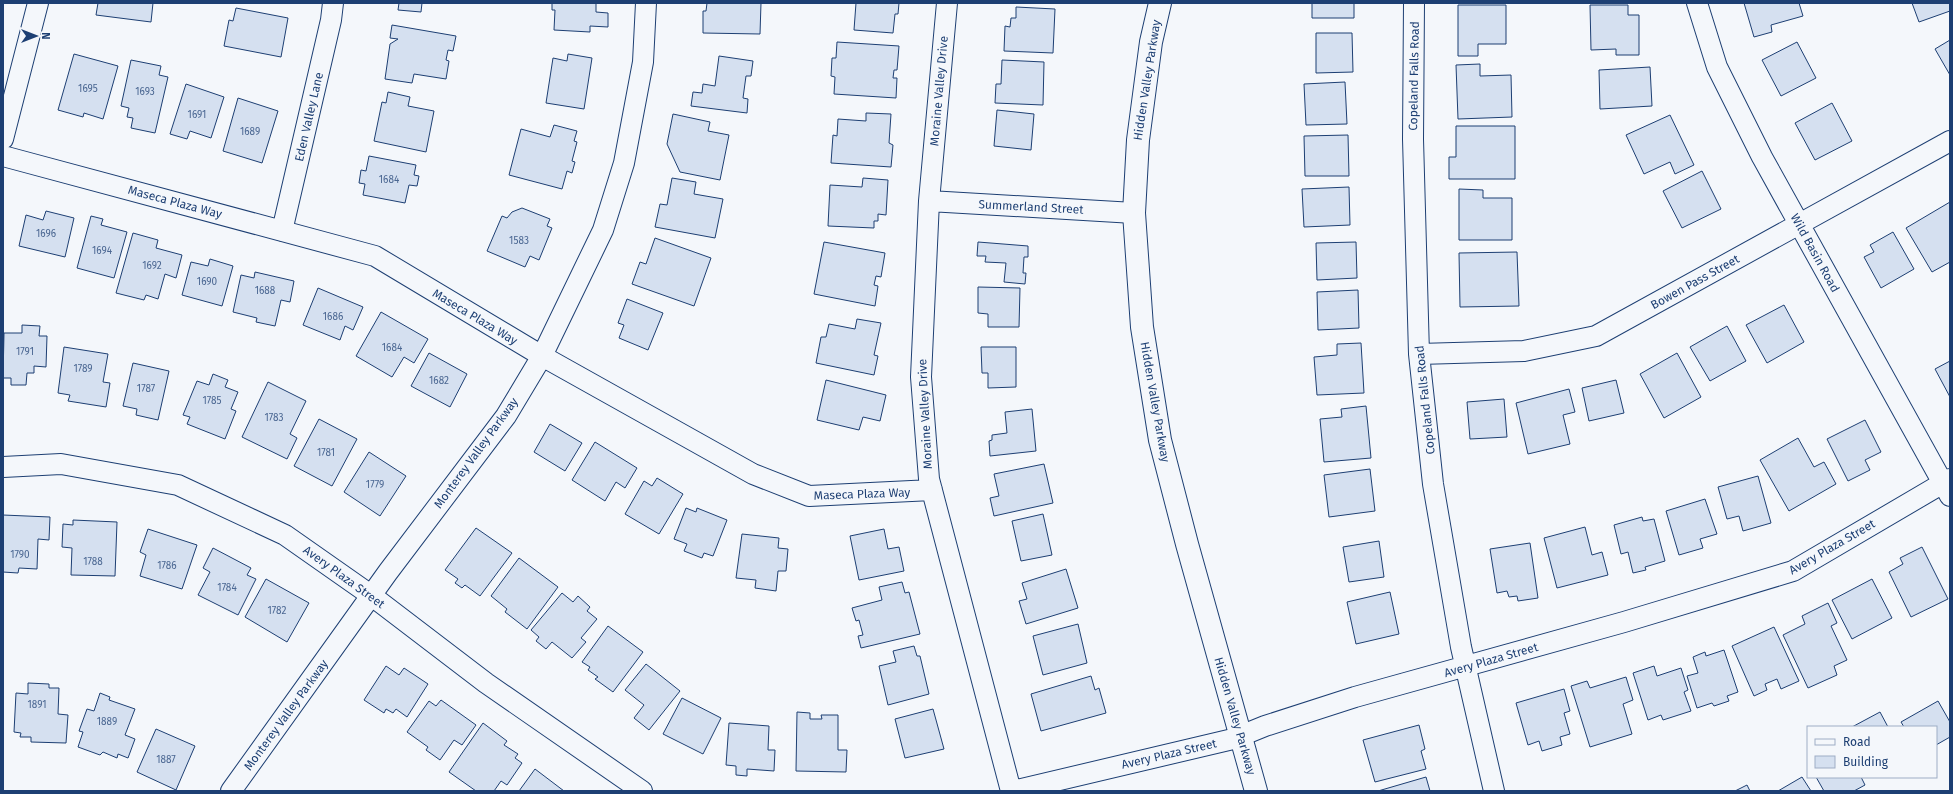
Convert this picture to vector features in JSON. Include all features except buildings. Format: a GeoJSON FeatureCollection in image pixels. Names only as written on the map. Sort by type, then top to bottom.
{"type":"FeatureCollection","features":[{"type":"Feature","properties":{"kind":"street"},"geometry":{"type":"LineString","coordinates":[[3,139],[38,3]]}},
{"type":"Feature","properties":{"kind":"street","name":"Eden Valley Lane"},"geometry":{"type":"LineString","coordinates":[[282,231],[331,20],[333,3]]}},
{"type":"Feature","properties":{"kind":"street","name":"Monterey Valley Parkway"},"geometry":{"type":"LineString","coordinates":[[231,791],[388,572],[506,416],[542,356],[603,230],[624,163],[643,62],[646,3]]}},
{"type":"Feature","properties":{"kind":"street","name":"Moraine Valley Drive"},"geometry":{"type":"LineString","coordinates":[[947,3],[929,201],[921,377],[929,479],[1012,791]]}},
{"type":"Feature","properties":{"kind":"street","name":"Hidden Valley Parkway"},"geometry":{"type":"LineString","coordinates":[[1160,3],[1151,42],[1138,140],[1134,213],[1142,327],[1160,440],[1187,544],[1256,791]]}},
{"type":"Feature","properties":{"kind":"street","name":"Copeland Falls Road"},"geometry":{"type":"LineString","coordinates":[[1414,3],[1413,139],[1419,354],[1433,484],[1465,667],[1494,791]]}},
{"type":"Feature","properties":{"kind":"street","name":"Wild Basin Road"},"geometry":{"type":"LineString","coordinates":[[1697,3],[1717,67],[1799,226],[1948,486]]}},
{"type":"Feature","properties":{"kind":"street","name":"Bowen Pass Street"},"geometry":{"type":"LineString","coordinates":[[1419,354],[1524,351],[1596,336],[1799,226],[1814,215],[1950,141]]}},
{"type":"Feature","properties":{"kind":"street","name":"Maseca Plaza Way"},"geometry":{"type":"LineString","coordinates":[[3,156],[375,256],[542,356],[753,474],[809,496],[932,490]]}},
{"type":"Feature","properties":{"kind":"street","name":"Summerland Street"},"geometry":{"type":"LineString","coordinates":[[929,201],[1134,213]]}},
{"type":"Feature","properties":{"kind":"street","name":"Avery Plaza Street"},"geometry":{"type":"LineString","coordinates":[[3,467],[61,464],[178,485],[286,535],[372,596],[486,683],[642,791]]}},
{"type":"Feature","properties":{"kind":"street","name":"Avery Plaza Street"},"geometry":{"type":"LineString","coordinates":[[1012,791],[1240,736],[1355,697],[1624,622],[1793,571],[1948,486]]}}]}
